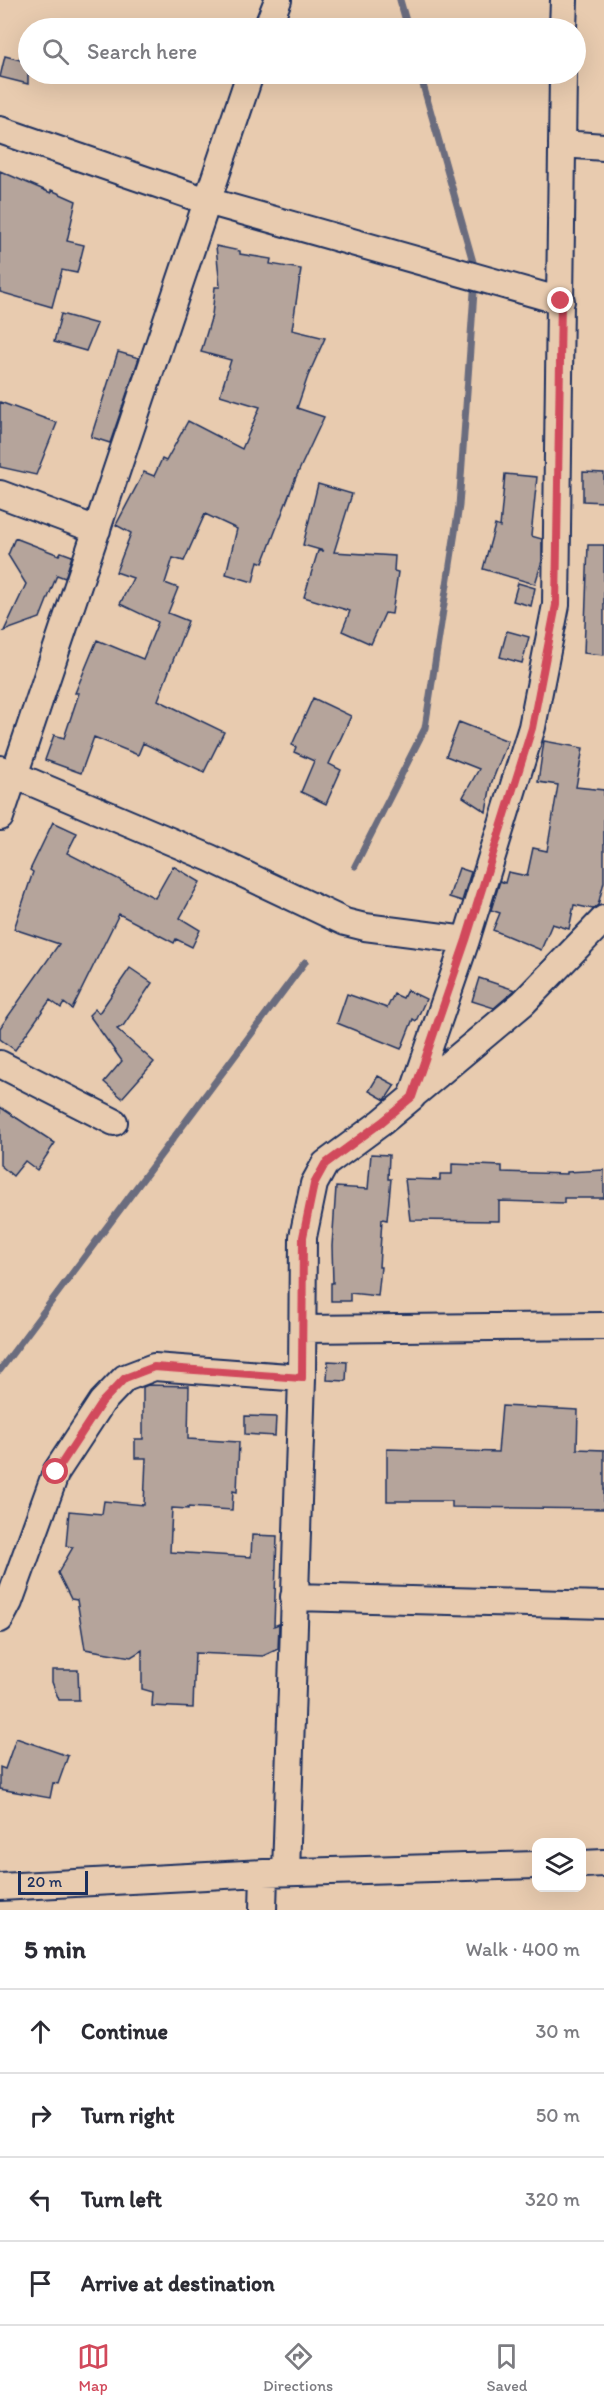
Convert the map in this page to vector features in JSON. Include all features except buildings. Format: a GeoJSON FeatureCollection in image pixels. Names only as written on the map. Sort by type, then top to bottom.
{"type":"FeatureCollection","features":[{"type":"Feature","properties":{"kind":"street"},"geometry":{"type":"LineString","coordinates":[[271,18],[278,0]]}},
{"type":"Feature","properties":{"kind":"street"},"geometry":{"type":"LineString","coordinates":[[563,18],[564,0]]}},
{"type":"Feature","properties":{"kind":"street"},"geometry":{"type":"LineString","coordinates":[[0,818],[7,771],[97,530],[247,84]]}},
{"type":"Feature","properties":{"kind":"street"},"geometry":{"type":"LineString","coordinates":[[412,1097],[466,940],[532,728],[556,605],[563,84]]}},
{"type":"Feature","properties":{"kind":"street"},"geometry":{"type":"LineString","coordinates":[[0,130],[207,201],[561,301]]}},
{"type":"Feature","properties":{"kind":"street"},"geometry":{"type":"LineString","coordinates":[[562,144],[604,147]]}},
{"type":"Feature","properties":{"kind":"street"},"geometry":{"type":"LineString","coordinates":[[0,494],[97,530]]}},
{"type":"Feature","properties":{"kind":"street"},"geometry":{"type":"LineString","coordinates":[[7,771],[210,858],[345,922],[365,927],[466,940]]}},
{"type":"Feature","properties":{"kind":"street"},"geometry":{"type":"LineString","coordinates":[[264,1910],[275,1873],[294,1597],[302,1378],[303,1237],[314,1184],[325,1164],[382,1122],[523,1003],[604,919]]}},
{"type":"Feature","properties":{"kind":"street"},"geometry":{"type":"LineString","coordinates":[[0,1064],[114,1122]]}},
{"type":"Feature","properties":{"kind":"street"},"geometry":{"type":"LineString","coordinates":[[303,1329],[604,1326]]}},
{"type":"Feature","properties":{"kind":"street"},"geometry":{"type":"LineString","coordinates":[[0,1619],[9,1602],[56,1472],[102,1402],[125,1378],[154,1367],[302,1378]]}},
{"type":"Feature","properties":{"kind":"street"},"geometry":{"type":"LineString","coordinates":[[294,1597],[604,1605]]}},
{"type":"Feature","properties":{"kind":"street"},"geometry":{"type":"LineString","coordinates":[[586,1864],[604,1863]]}},
{"type":"Feature","properties":{"kind":"street"},"geometry":{"type":"LineString","coordinates":[[0,1887],[275,1873],[532,1865]]}},
{"type":"Feature","properties":{"kind":"waterway"},"geometry":{"type":"LineString","coordinates":[[400,0],[405,18]]}},
{"type":"Feature","properties":{"kind":"waterway"},"geometry":{"type":"LineString","coordinates":[[423,84],[473,262]]}},
{"type":"Feature","properties":{"kind":"waterway"},"geometry":{"type":"LineString","coordinates":[[355,866],[425,728],[459,506],[474,292]]}},
{"type":"Feature","properties":{"kind":"waterway"},"geometry":{"type":"LineString","coordinates":[[0,1370],[305,962]]}},
{"type":"Feature","properties":{"kind":"route"},"geometry":{"type":"LineString","coordinates":[[56,1472],[102,1402],[125,1378],[154,1367],[302,1378],[303,1237],[314,1184],[325,1164],[412,1097],[466,940],[532,728],[556,605],[561,301]]}}]}
